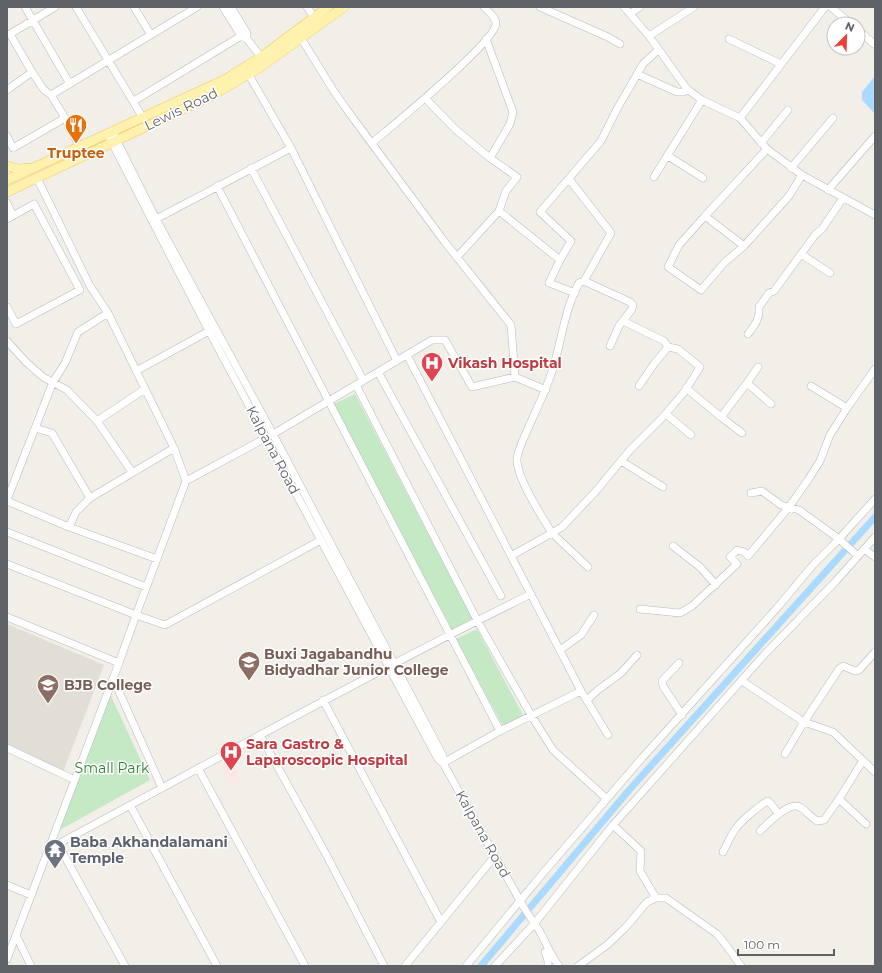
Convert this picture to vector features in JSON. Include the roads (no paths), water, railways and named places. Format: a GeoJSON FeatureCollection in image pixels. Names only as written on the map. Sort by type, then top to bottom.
{"type":"FeatureCollection","features":[{"type":"Feature","properties":{"kind":"main road","name":"Lewis Road"},"geometry":{"type":"LineString","coordinates":[[8,177],[34,168],[226,79],[261,57],[328,7]]}},
{"type":"Feature","properties":{"kind":"main road","name":"Lewis Road"},"geometry":{"type":"LineString","coordinates":[[11,190],[211,96],[249,74],[344,7]]}},
{"type":"Feature","properties":{"kind":"main road"},"geometry":{"type":"LineString","coordinates":[[7,166],[19,169],[34,168]]}},
{"type":"Feature","properties":{"kind":"main road"},"geometry":{"type":"LineString","coordinates":[[8,177],[11,190]]}},
{"type":"Feature","properties":{"kind":"street"},"geometry":{"type":"LineString","coordinates":[[25,7],[70,84]]}},
{"type":"Feature","properties":{"kind":"street"},"geometry":{"type":"LineString","coordinates":[[55,7],[34,21],[9,32],[32,72],[44,90],[51,95],[65,118],[79,146]]}},
{"type":"Feature","properties":{"kind":"street"},"geometry":{"type":"LineString","coordinates":[[76,7],[143,118]]}},
{"type":"Feature","properties":{"kind":"street"},"geometry":{"type":"LineString","coordinates":[[134,7],[151,34]]}},
{"type":"Feature","properties":{"kind":"street"},"geometry":{"type":"LineString","coordinates":[[51,95],[197,7]]}},
{"type":"Feature","properties":{"kind":"street"},"geometry":{"type":"LineString","coordinates":[[224,7],[244,38],[261,57]]}},
{"type":"Feature","properties":{"kind":"street"},"geometry":{"type":"LineString","coordinates":[[134,101],[244,38],[247,33],[231,7]]}},
{"type":"Feature","properties":{"kind":"street"},"geometry":{"type":"LineString","coordinates":[[307,7],[314,17]]}},
{"type":"Feature","properties":{"kind":"street"},"geometry":{"type":"LineString","coordinates":[[372,143],[464,63],[486,39],[496,26],[496,22],[493,16],[484,7]]}},
{"type":"Feature","properties":{"kind":"street"},"geometry":{"type":"LineString","coordinates":[[540,7],[608,37],[620,44]]}},
{"type":"Feature","properties":{"kind":"street"},"geometry":{"type":"LineString","coordinates":[[624,7],[649,36],[687,89],[702,100],[740,118],[761,143],[802,175],[843,198],[862,206],[875,215]]}},
{"type":"Feature","properties":{"kind":"street"},"geometry":{"type":"LineString","coordinates":[[630,14],[640,7]]}},
{"type":"Feature","properties":{"kind":"street"},"geometry":{"type":"LineString","coordinates":[[649,36],[694,7]]}},
{"type":"Feature","properties":{"kind":"street"},"geometry":{"type":"LineString","coordinates":[[740,118],[823,9],[814,7]]}},
{"type":"Feature","properties":{"kind":"street"},"geometry":{"type":"LineString","coordinates":[[831,7],[842,16]]}},
{"type":"Feature","properties":{"kind":"street"},"geometry":{"type":"LineString","coordinates":[[866,37],[874,44]]}},
{"type":"Feature","properties":{"kind":"street"},"geometry":{"type":"LineString","coordinates":[[301,38],[335,93],[457,258],[511,325],[515,377]]}},
{"type":"Feature","properties":{"kind":"street"},"geometry":{"type":"LineString","coordinates":[[486,39],[513,112],[510,124],[490,158]]}},
{"type":"Feature","properties":{"kind":"street"},"geometry":{"type":"LineString","coordinates":[[729,39],[780,64]]}},
{"type":"Feature","properties":{"kind":"street"},"geometry":{"type":"LineString","coordinates":[[575,293],[549,283],[571,241],[540,212],[601,141],[617,109],[643,64],[658,50]]}},
{"type":"Feature","properties":{"kind":"street"},"geometry":{"type":"LineString","coordinates":[[7,90],[32,72]]}},
{"type":"Feature","properties":{"kind":"street"},"geometry":{"type":"LineString","coordinates":[[249,74],[291,148],[397,361]]}},
{"type":"Feature","properties":{"kind":"street"},"geometry":{"type":"LineString","coordinates":[[637,74],[677,92],[684,92],[687,89]]}},
{"type":"Feature","properties":{"kind":"street"},"geometry":{"type":"LineString","coordinates":[[425,98],[455,129],[490,158],[517,177],[506,192],[499,211],[457,258]]}},
{"type":"Feature","properties":{"kind":"street"},"geometry":{"type":"LineString","coordinates":[[654,177],[702,100]]}},
{"type":"Feature","properties":{"kind":"street"},"geometry":{"type":"LineString","coordinates":[[761,143],[788,110]]}},
{"type":"Feature","properties":{"kind":"street"},"geometry":{"type":"LineString","coordinates":[[7,137],[13,148],[65,118]]}},
{"type":"Feature","properties":{"kind":"street"},"geometry":{"type":"LineString","coordinates":[[792,168],[833,118]]}},
{"type":"Feature","properties":{"kind":"street","name":"Kalpana Road"},"geometry":{"type":"LineString","coordinates":[[110,132],[209,331],[270,436],[321,540],[391,665]]}},
{"type":"Feature","properties":{"kind":"street"},"geometry":{"type":"LineString","coordinates":[[828,190],[875,136]]}},
{"type":"Feature","properties":{"kind":"street","name":"Kalpana Road"},"geometry":{"type":"LineString","coordinates":[[114,142],[391,665],[438,759],[443,763],[532,922]]}},
{"type":"Feature","properties":{"kind":"street"},"geometry":{"type":"LineString","coordinates":[[156,219],[291,148]]}},
{"type":"Feature","properties":{"kind":"street"},"geometry":{"type":"LineString","coordinates":[[768,149],[743,173],[679,245],[668,267],[701,290],[724,263],[744,246],[789,196],[802,175]]}},
{"type":"Feature","properties":{"kind":"street"},"geometry":{"type":"LineString","coordinates":[[668,156],[703,178]]}},
{"type":"Feature","properties":{"kind":"street"},"geometry":{"type":"LineString","coordinates":[[251,168],[363,380]]}},
{"type":"Feature","properties":{"kind":"street"},"geometry":{"type":"LineString","coordinates":[[7,959],[31,895],[55,843],[75,780],[186,481],[174,448],[108,313],[90,286],[37,178]]}},
{"type":"Feature","properties":{"kind":"street"},"geometry":{"type":"LineString","coordinates":[[569,179],[611,233],[584,281],[579,283],[567,313],[555,364],[546,390],[523,441],[517,459],[522,479],[538,511],[552,533],[588,567]]}},
{"type":"Feature","properties":{"kind":"street"},"geometry":{"type":"LineString","coordinates":[[217,186],[500,731]]}},
{"type":"Feature","properties":{"kind":"street"},"geometry":{"type":"LineString","coordinates":[[748,334],[757,322],[760,314],[759,307],[769,293],[774,291],[815,235],[822,229],[843,198]]}},
{"type":"Feature","properties":{"kind":"street"},"geometry":{"type":"LineString","coordinates":[[7,203],[10,218],[34,204],[80,290],[16,324],[7,307]]}},
{"type":"Feature","properties":{"kind":"street"},"geometry":{"type":"LineString","coordinates":[[499,211],[560,260]]}},
{"type":"Feature","properties":{"kind":"street"},"geometry":{"type":"LineString","coordinates":[[705,216],[744,246]]}},
{"type":"Feature","properties":{"kind":"street"},"geometry":{"type":"LineString","coordinates":[[801,254],[830,273]]}},
{"type":"Feature","properties":{"kind":"street"},"geometry":{"type":"LineString","coordinates":[[584,281],[630,302],[633,305],[632,309],[619,326],[610,346]]}},
{"type":"Feature","properties":{"kind":"street"},"geometry":{"type":"LineString","coordinates":[[108,313],[78,332],[65,362],[52,382],[7,500],[69,527],[157,560]]}},
{"type":"Feature","properties":{"kind":"street"},"geometry":{"type":"LineString","coordinates":[[511,556],[562,527],[596,491],[630,450],[666,414],[700,368],[678,349],[668,347],[664,341],[623,321]]}},
{"type":"Feature","properties":{"kind":"street"},"geometry":{"type":"LineString","coordinates":[[136,371],[209,331]]}},
{"type":"Feature","properties":{"kind":"street"},"geometry":{"type":"LineString","coordinates":[[186,481],[270,436],[432,340],[445,340],[472,387],[515,377],[546,390]]}},
{"type":"Feature","properties":{"kind":"street"},"geometry":{"type":"LineString","coordinates":[[7,341],[26,362],[43,377],[67,390],[97,421],[132,472]]}},
{"type":"Feature","properties":{"kind":"street"},"geometry":{"type":"LineString","coordinates":[[639,386],[668,347]]}},
{"type":"Feature","properties":{"kind":"street"},"geometry":{"type":"LineString","coordinates":[[407,355],[581,691],[608,735]]}},
{"type":"Feature","properties":{"kind":"street"},"geometry":{"type":"LineString","coordinates":[[721,417],[758,367]]}},
{"type":"Feature","properties":{"kind":"street"},"geometry":{"type":"LineString","coordinates":[[640,609],[680,613],[692,606],[737,564],[730,557],[737,550],[744,552],[748,556],[790,507],[820,461],[830,435],[875,369]]}},
{"type":"Feature","properties":{"kind":"street"},"geometry":{"type":"LineString","coordinates":[[378,372],[501,596]]}},
{"type":"Feature","properties":{"kind":"street"},"geometry":{"type":"LineString","coordinates":[[747,383],[771,404]]}},
{"type":"Feature","properties":{"kind":"street"},"geometry":{"type":"LineString","coordinates":[[356,385],[477,620],[531,715],[553,750],[607,799]]}},
{"type":"Feature","properties":{"kind":"street"},"geometry":{"type":"LineString","coordinates":[[811,386],[847,408]]}},
{"type":"Feature","properties":{"kind":"street"},"geometry":{"type":"LineString","coordinates":[[686,388],[742,433]]}},
{"type":"Feature","properties":{"kind":"street"},"geometry":{"type":"LineString","coordinates":[[97,421],[145,389]]}},
{"type":"Feature","properties":{"kind":"street"},"geometry":{"type":"LineString","coordinates":[[666,414],[691,435]]}},
{"type":"Feature","properties":{"kind":"street"},"geometry":{"type":"LineString","coordinates":[[35,428],[52,433],[90,498]]}},
{"type":"Feature","properties":{"kind":"street"},"geometry":{"type":"LineString","coordinates":[[69,527],[76,512],[90,498],[174,448]]}},
{"type":"Feature","properties":{"kind":"street"},"geometry":{"type":"LineString","coordinates":[[621,461],[663,487]]}},
{"type":"Feature","properties":{"kind":"street"},"geometry":{"type":"LineString","coordinates":[[751,493],[762,491],[781,505],[799,510],[858,556]]}},
{"type":"Feature","properties":{"kind":"street"},"geometry":{"type":"LineString","coordinates":[[466,966],[522,904],[607,799],[813,565],[841,542],[875,499]]}},
{"type":"Feature","properties":{"kind":"street"},"geometry":{"type":"LineString","coordinates":[[7,532],[146,587]]}},
{"type":"Feature","properties":{"kind":"street"},"geometry":{"type":"LineString","coordinates":[[495,966],[613,825],[787,630],[836,581],[875,536]]}},
{"type":"Feature","properties":{"kind":"street"},"geometry":{"type":"LineString","coordinates":[[7,564],[165,625],[321,540]]}},
{"type":"Feature","properties":{"kind":"street"},"geometry":{"type":"LineString","coordinates":[[673,546],[700,567],[716,585]]}},
{"type":"Feature","properties":{"kind":"street"},"geometry":{"type":"LineString","coordinates":[[864,549],[875,557]]}},
{"type":"Feature","properties":{"kind":"street"},"geometry":{"type":"LineString","coordinates":[[55,843],[130,806],[323,700],[477,620],[531,594]]}},
{"type":"Feature","properties":{"kind":"street"},"geometry":{"type":"LineString","coordinates":[[560,650],[581,636],[594,616]]}},
{"type":"Feature","properties":{"kind":"street"},"geometry":{"type":"LineString","coordinates":[[7,617],[119,663]]}},
{"type":"Feature","properties":{"kind":"street"},"geometry":{"type":"LineString","coordinates":[[785,754],[838,669],[843,666],[855,671],[859,670],[875,652]]}},
{"type":"Feature","properties":{"kind":"street"},"geometry":{"type":"LineString","coordinates":[[587,700],[621,672],[637,655]]}},
{"type":"Feature","properties":{"kind":"street"},"geometry":{"type":"LineString","coordinates":[[679,663],[662,681],[663,686],[682,715]]}},
{"type":"Feature","properties":{"kind":"street"},"geometry":{"type":"LineString","coordinates":[[113,678],[162,788]]}},
{"type":"Feature","properties":{"kind":"street"},"geometry":{"type":"LineString","coordinates":[[742,681],[804,722],[833,732],[862,762],[875,772]]}},
{"type":"Feature","properties":{"kind":"street"},"geometry":{"type":"LineString","coordinates":[[443,763],[500,731],[581,691]]}},
{"type":"Feature","properties":{"kind":"street"},"geometry":{"type":"LineString","coordinates":[[323,700],[441,922]]}},
{"type":"Feature","properties":{"kind":"street"},"geometry":{"type":"LineString","coordinates":[[260,735],[327,856],[384,966]]}},
{"type":"Feature","properties":{"kind":"street"},"geometry":{"type":"LineString","coordinates":[[7,748],[75,780]]}},
{"type":"Feature","properties":{"kind":"street"},"geometry":{"type":"LineString","coordinates":[[760,831],[779,814],[789,808],[797,806],[817,821],[821,822],[824,820],[862,762]]}},
{"type":"Feature","properties":{"kind":"street"},"geometry":{"type":"LineString","coordinates":[[198,768],[305,966]]}},
{"type":"Feature","properties":{"kind":"street"},"geometry":{"type":"LineString","coordinates":[[839,799],[866,824]]}},
{"type":"Feature","properties":{"kind":"street"},"geometry":{"type":"LineString","coordinates":[[725,847],[739,823],[766,802],[770,803],[779,814]]}},
{"type":"Feature","properties":{"kind":"street"},"geometry":{"type":"LineString","coordinates":[[130,806],[217,966]]}},
{"type":"Feature","properties":{"kind":"street"},"geometry":{"type":"LineString","coordinates":[[613,825],[641,851],[640,871],[656,898]]}},
{"type":"Feature","properties":{"kind":"street"},"geometry":{"type":"LineString","coordinates":[[55,843],[126,966]]}},
{"type":"Feature","properties":{"kind":"street"},"geometry":{"type":"LineString","coordinates":[[405,966],[495,856]]}},
{"type":"Feature","properties":{"kind":"street"},"geometry":{"type":"LineString","coordinates":[[7,885],[31,895]]}},
{"type":"Feature","properties":{"kind":"street"},"geometry":{"type":"LineString","coordinates":[[578,966],[607,945],[626,927],[647,902],[656,898],[666,898],[717,934],[741,966]]}},
{"type":"Feature","properties":{"kind":"street"},"geometry":{"type":"LineString","coordinates":[[532,922],[535,932],[548,958],[548,966]]}},
{"type":"Feature","properties":{"kind":"street"},"geometry":{"type":"LineString","coordinates":[[532,922],[539,930],[553,959],[559,966]]}},
{"type":"Feature","properties":{"kind":"street"},"geometry":{"type":"LineString","coordinates":[[16,935],[31,966]]}},
{"type":"Feature","properties":{"kind":"water"},"geometry":{"type":"Polygon","coordinates":[[[875,76],[875,114],[862,100],[862,92],[875,76]]]}},
{"type":"Feature","properties":{"kind":"waterway"},"geometry":{"type":"LineString","coordinates":[[481,966],[630,789],[875,517]]}},
{"type":"Feature","properties":{"kind":"place","name":"Truptee"},"geometry":{"type":"Point","coordinates":[76,144]}},
{"type":"Feature","properties":{"kind":"place","name":"Vikash Hospital"},"geometry":{"type":"Point","coordinates":[432,382]}},
{"type":"Feature","properties":{"kind":"place","name":"Buxi Jagabandhu Bidyadhar Junior College"},"geometry":{"type":"Point","coordinates":[249,682]}},
{"type":"Feature","properties":{"kind":"place","name":"BJB College"},"geometry":{"type":"Point","coordinates":[48,704]}},
{"type":"Feature","properties":{"kind":"place","name":"Sara Gastro & Laparoscopic Hospital"},"geometry":{"type":"Point","coordinates":[231,772]}},
{"type":"Feature","properties":{"kind":"place","name":"Baba Akhandalamani Temple"},"geometry":{"type":"Point","coordinates":[55,870]}},
{"type":"Feature","properties":{"kind":"park label","name":"Small Park"},"geometry":{"type":"Point","coordinates":[112,768]}}]}
